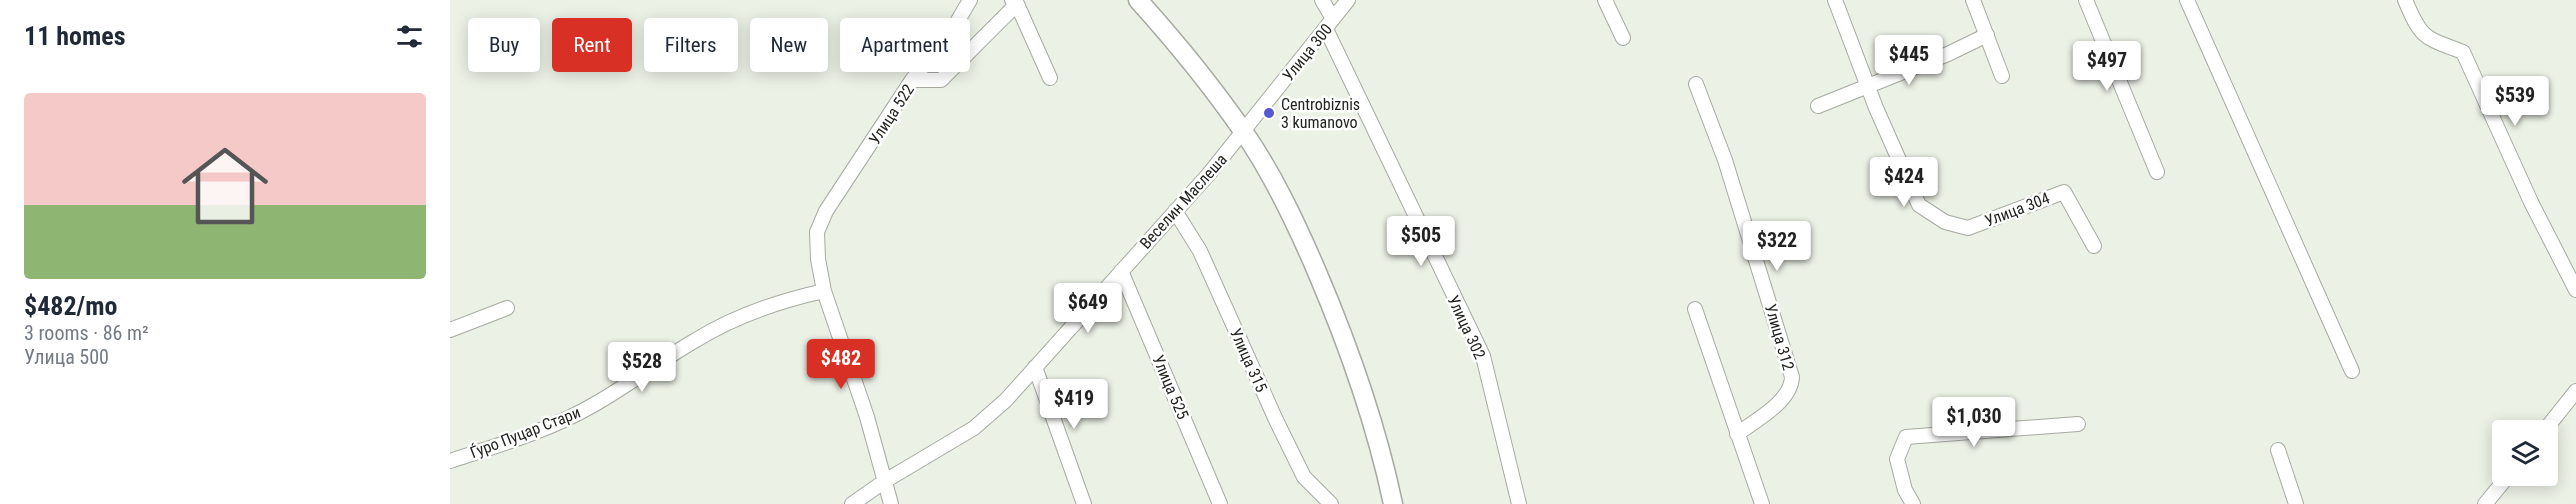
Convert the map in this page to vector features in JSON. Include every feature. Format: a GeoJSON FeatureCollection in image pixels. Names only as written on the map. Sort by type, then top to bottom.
{"type":"FeatureCollection","features":[{"type":"Feature","properties":{"kind":"main road"},"geometry":{"type":"LineString","coordinates":[[1138,0],[1190,61],[1244,131],[1299,232],[1343,334],[1382,453],[1393,504]]}},
{"type":"Feature","properties":{"kind":"street","name":"Улица 522"},"geometry":{"type":"LineString","coordinates":[[824,291],[818,259],[817,232],[826,211],[912,80],[950,34],[970,0]]}},
{"type":"Feature","properties":{"kind":"street","name":"Улица 302"},"geometry":{"type":"LineString","coordinates":[[1322,0],[1329,24],[1483,356],[1519,504]]}},
{"type":"Feature","properties":{"kind":"street","name":"Улица 300"},"geometry":{"type":"LineString","coordinates":[[1244,131],[1348,0]]}},
{"type":"Feature","properties":{"kind":"street"},"geometry":{"type":"LineString","coordinates":[[1605,0],[1623,38]]}},
{"type":"Feature","properties":{"kind":"street","name":"Улица 304"},"geometry":{"type":"LineString","coordinates":[[1835,0],[1919,205],[1945,222],[1968,228],[2064,192],[2094,246]]}},
{"type":"Feature","properties":{"kind":"street"},"geometry":{"type":"LineString","coordinates":[[1973,0],[2002,76]]}},
{"type":"Feature","properties":{"kind":"street"},"geometry":{"type":"LineString","coordinates":[[2086,0],[2157,172]]}},
{"type":"Feature","properties":{"kind":"street"},"geometry":{"type":"LineString","coordinates":[[2187,0],[2352,371]]}},
{"type":"Feature","properties":{"kind":"street"},"geometry":{"type":"LineString","coordinates":[[2405,0],[2416,27],[2429,39],[2463,52],[2531,202],[2576,290]]}},
{"type":"Feature","properties":{"kind":"street"},"geometry":{"type":"LineString","coordinates":[[912,80],[941,80],[1014,2],[1050,78]]}},
{"type":"Feature","properties":{"kind":"street"},"geometry":{"type":"LineString","coordinates":[[1818,106],[1948,54],[1987,35]]}},
{"type":"Feature","properties":{"kind":"street","name":"Улица 312"},"geometry":{"type":"LineString","coordinates":[[1696,84],[1725,160],[1792,377],[1792,386],[1785,397],[1737,434]]}},
{"type":"Feature","properties":{"kind":"street","name":"Веселин Маслеша"},"geometry":{"type":"LineString","coordinates":[[852,504],[885,481],[974,428],[1006,400],[1208,175],[1244,131]]}},
{"type":"Feature","properties":{"kind":"street","name":"Улица 315"},"geometry":{"type":"LineString","coordinates":[[1175,211],[1200,251],[1304,477],[1331,504]]}},
{"type":"Feature","properties":{"kind":"street","name":"Улица 525"},"geometry":{"type":"LineString","coordinates":[[1121,270],[1220,504]]}},
{"type":"Feature","properties":{"kind":"street"},"geometry":{"type":"LineString","coordinates":[[824,291],[867,417],[891,504]]}},
{"type":"Feature","properties":{"kind":"street","name":"Ѓуро Пуцар Стари"},"geometry":{"type":"LineString","coordinates":[[450,461],[547,428],[594,405],[696,340],[730,322],[781,301],[824,291]]}},
{"type":"Feature","properties":{"kind":"street"},"geometry":{"type":"LineString","coordinates":[[450,330],[507,308]]}},
{"type":"Feature","properties":{"kind":"street"},"geometry":{"type":"LineString","coordinates":[[1695,309],[1762,504]]}},
{"type":"Feature","properties":{"kind":"street"},"geometry":{"type":"LineString","coordinates":[[1035,367],[1084,504]]}},
{"type":"Feature","properties":{"kind":"street"},"geometry":{"type":"LineString","coordinates":[[2554,420],[2576,391]]}},
{"type":"Feature","properties":{"kind":"street"},"geometry":{"type":"LineString","coordinates":[[1913,504],[1905,490],[1897,459],[1906,437],[2078,424]]}},
{"type":"Feature","properties":{"kind":"street"},"geometry":{"type":"LineString","coordinates":[[2278,450],[2296,504]]}},
{"type":"Feature","properties":{"kind":"street"},"geometry":{"type":"LineString","coordinates":[[2485,504],[2500,486]]}},
{"type":"Feature","properties":{"kind":"place","name":"Centrobiznis 3 kumanovo"},"geometry":{"type":"Point","coordinates":[1269,113]}}]}
